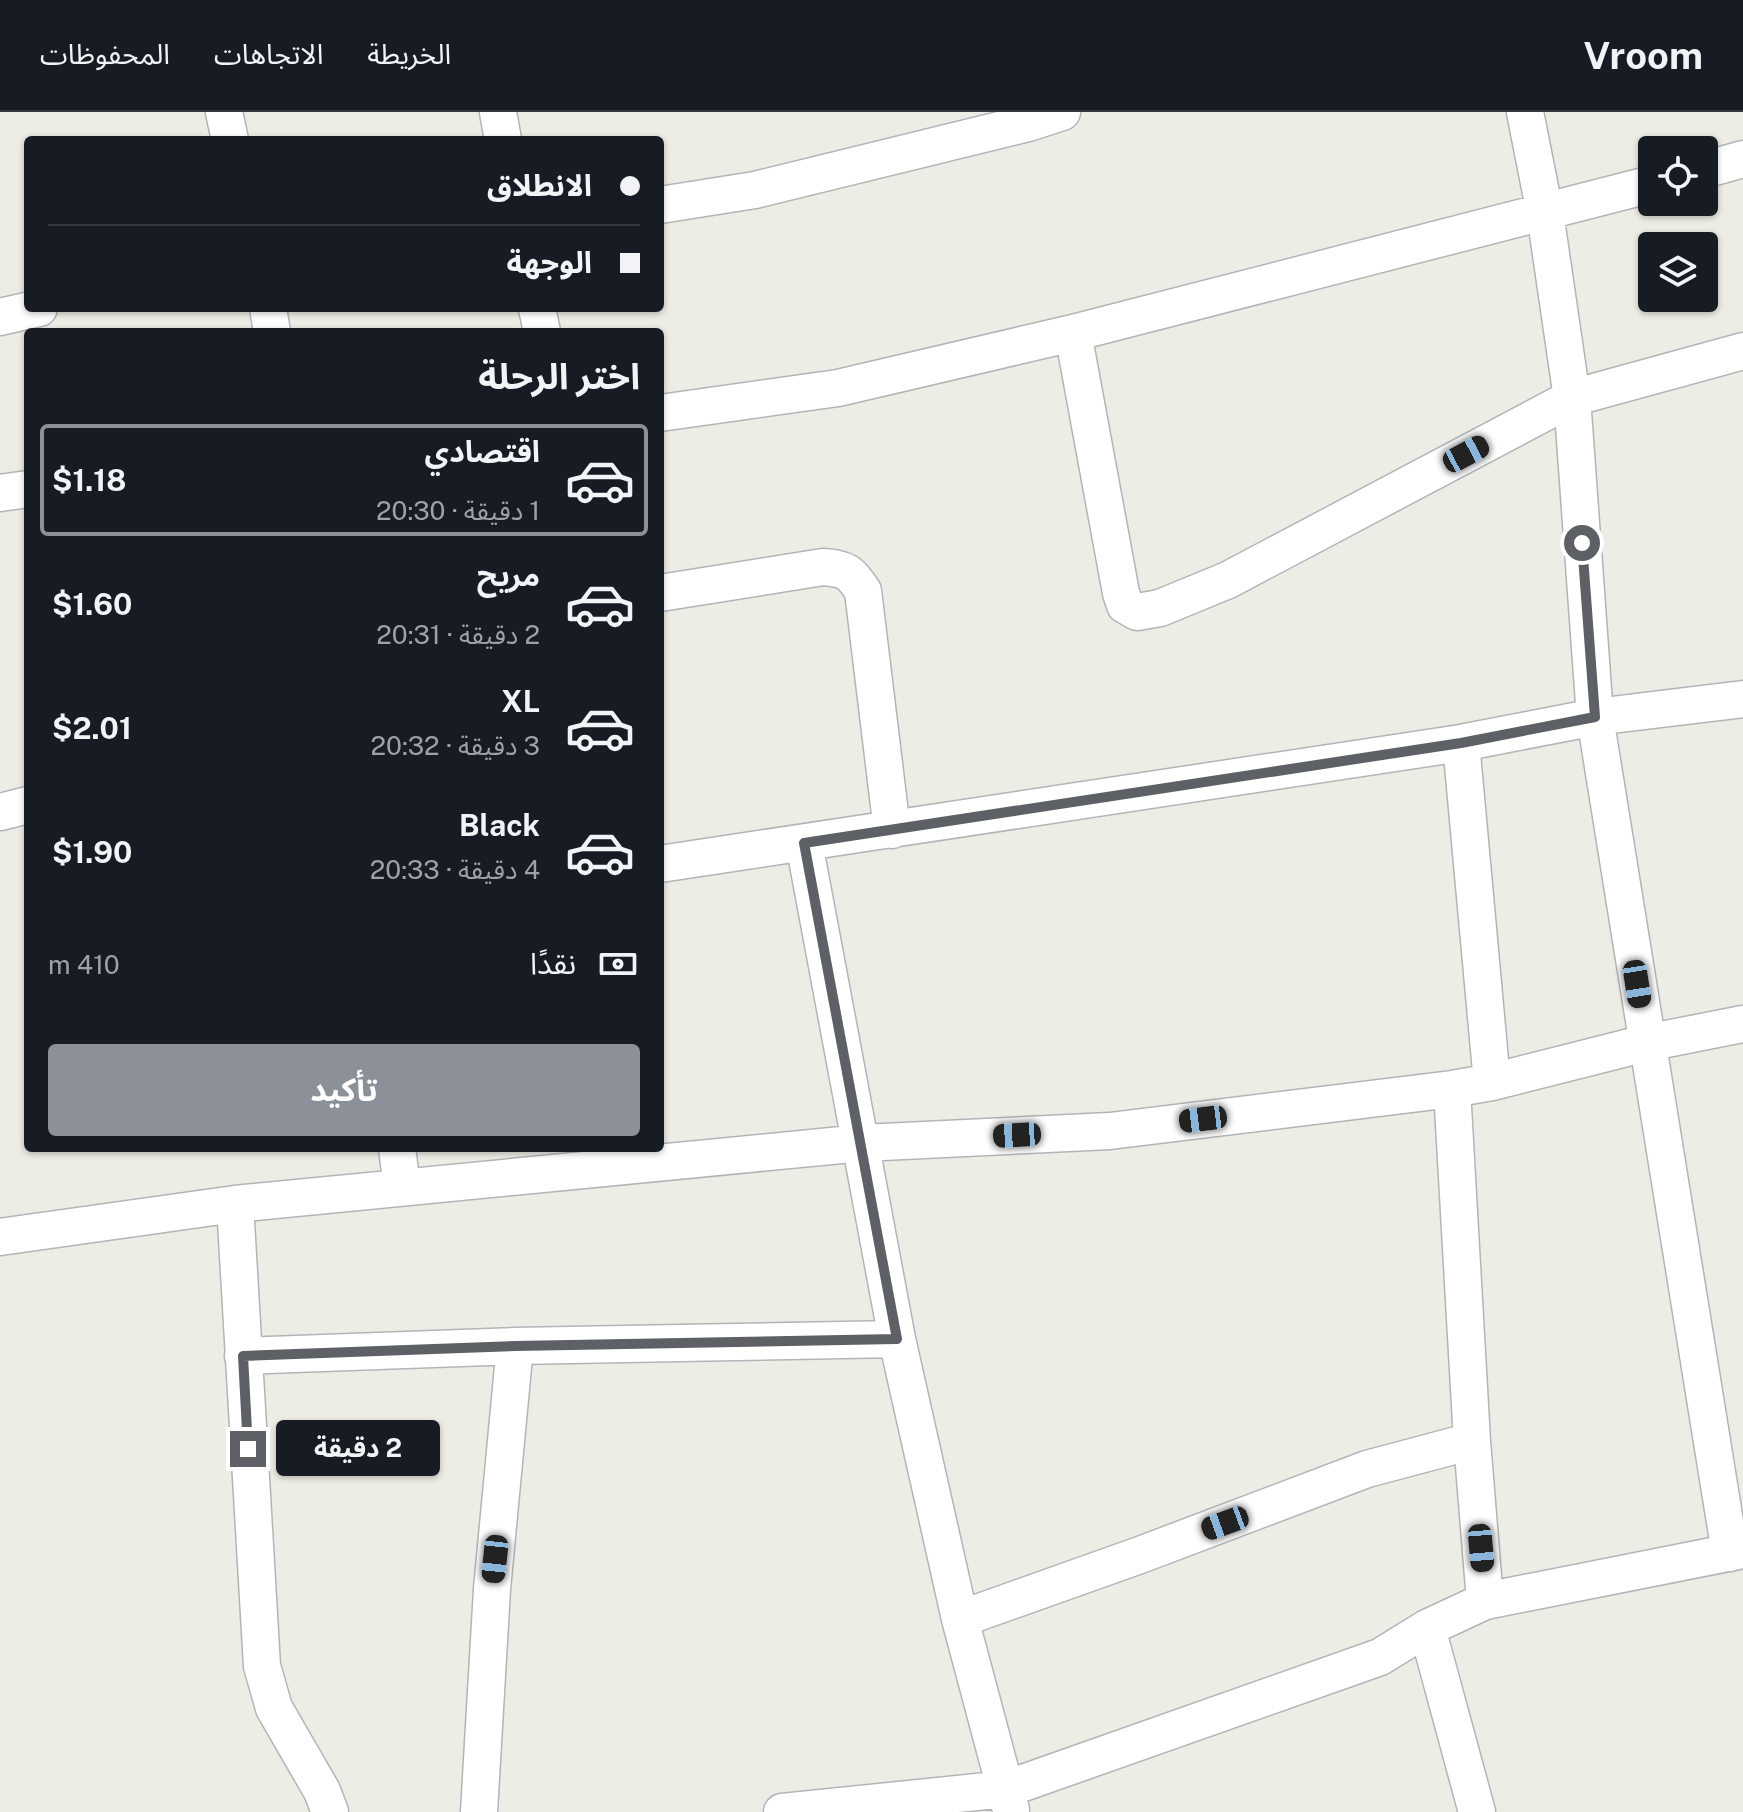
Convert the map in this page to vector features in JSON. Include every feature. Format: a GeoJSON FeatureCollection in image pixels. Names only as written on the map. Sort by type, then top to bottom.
{"type":"FeatureCollection","features":[{"type":"Feature","properties":{"kind":"street"},"geometry":{"type":"LineString","coordinates":[[224,112],[229,136]]}},
{"type":"Feature","properties":{"kind":"street"},"geometry":{"type":"LineString","coordinates":[[498,112],[502,136]]}},
{"type":"Feature","properties":{"kind":"street"},"geometry":{"type":"LineString","coordinates":[[664,204],[755,190],[1062,112]]}},
{"type":"Feature","properties":{"kind":"street"},"geometry":{"type":"LineString","coordinates":[[782,1812],[1008,1801],[1380,1657],[1427,1628],[1485,1601],[1736,1552],[1646,1043],[1595,717],[1572,398],[1545,213],[1525,112]]}},
{"type":"Feature","properties":{"kind":"street"},"geometry":{"type":"LineString","coordinates":[[1718,166],[1743,159]]}},
{"type":"Feature","properties":{"kind":"street"},"geometry":{"type":"LineString","coordinates":[[664,412],[838,388],[1073,333],[1638,188]]}},
{"type":"Feature","properties":{"kind":"street"},"geometry":{"type":"LineString","coordinates":[[0,317],[24,311]]}},
{"type":"Feature","properties":{"kind":"street"},"geometry":{"type":"LineString","coordinates":[[1073,333],[1121,593],[1125,605],[1137,612],[1160,608],[1228,580],[1572,398],[1743,351]]}},
{"type":"Feature","properties":{"kind":"street"},"geometry":{"type":"LineString","coordinates":[[0,493],[24,490]]}},
{"type":"Feature","properties":{"kind":"street"},"geometry":{"type":"LineString","coordinates":[[664,592],[823,567],[852,574],[863,591],[892,830]]}},
{"type":"Feature","properties":{"kind":"street"},"geometry":{"type":"LineString","coordinates":[[664,863],[1461,743],[1595,717],[1743,699]]}},
{"type":"Feature","properties":{"kind":"street"},"geometry":{"type":"LineString","coordinates":[[1461,743],[1492,1082]]}},
{"type":"Feature","properties":{"kind":"street"},"geometry":{"type":"LineString","coordinates":[[0,812],[24,806]]}},
{"type":"Feature","properties":{"kind":"street"},"geometry":{"type":"LineString","coordinates":[[804,843],[897,1339],[960,1619],[1008,1801]]}},
{"type":"Feature","properties":{"kind":"street"},"geometry":{"type":"LineString","coordinates":[[0,1237],[235,1204],[862,1143],[1110,1131],[1452,1089],[1492,1082],[1646,1043],[1743,1024]]}},
{"type":"Feature","properties":{"kind":"street"},"geometry":{"type":"LineString","coordinates":[[1452,1089],[1472,1441],[1485,1601]]}},
{"type":"Feature","properties":{"kind":"street"},"geometry":{"type":"LineString","coordinates":[[398,1152],[402,1187]]}},
{"type":"Feature","properties":{"kind":"street"},"geometry":{"type":"LineString","coordinates":[[235,1204],[262,1666],[274,1708],[322,1791],[330,1812]]}},
{"type":"Feature","properties":{"kind":"street"},"geometry":{"type":"LineString","coordinates":[[243,1356],[515,1346],[897,1339]]}},
{"type":"Feature","properties":{"kind":"street"},"geometry":{"type":"LineString","coordinates":[[479,1812],[492,1589],[515,1346]]}},
{"type":"Feature","properties":{"kind":"street"},"geometry":{"type":"LineString","coordinates":[[960,1619],[1367,1469],[1472,1441]]}},
{"type":"Feature","properties":{"kind":"street"},"geometry":{"type":"LineString","coordinates":[[1427,1628],[1477,1812]]}},
{"type":"Feature","properties":{"kind":"route"},"geometry":{"type":"LineString","coordinates":[[248,1449],[243,1356],[515,1346],[897,1339],[804,843],[1461,743],[1595,717],[1582,543]]}}]}
